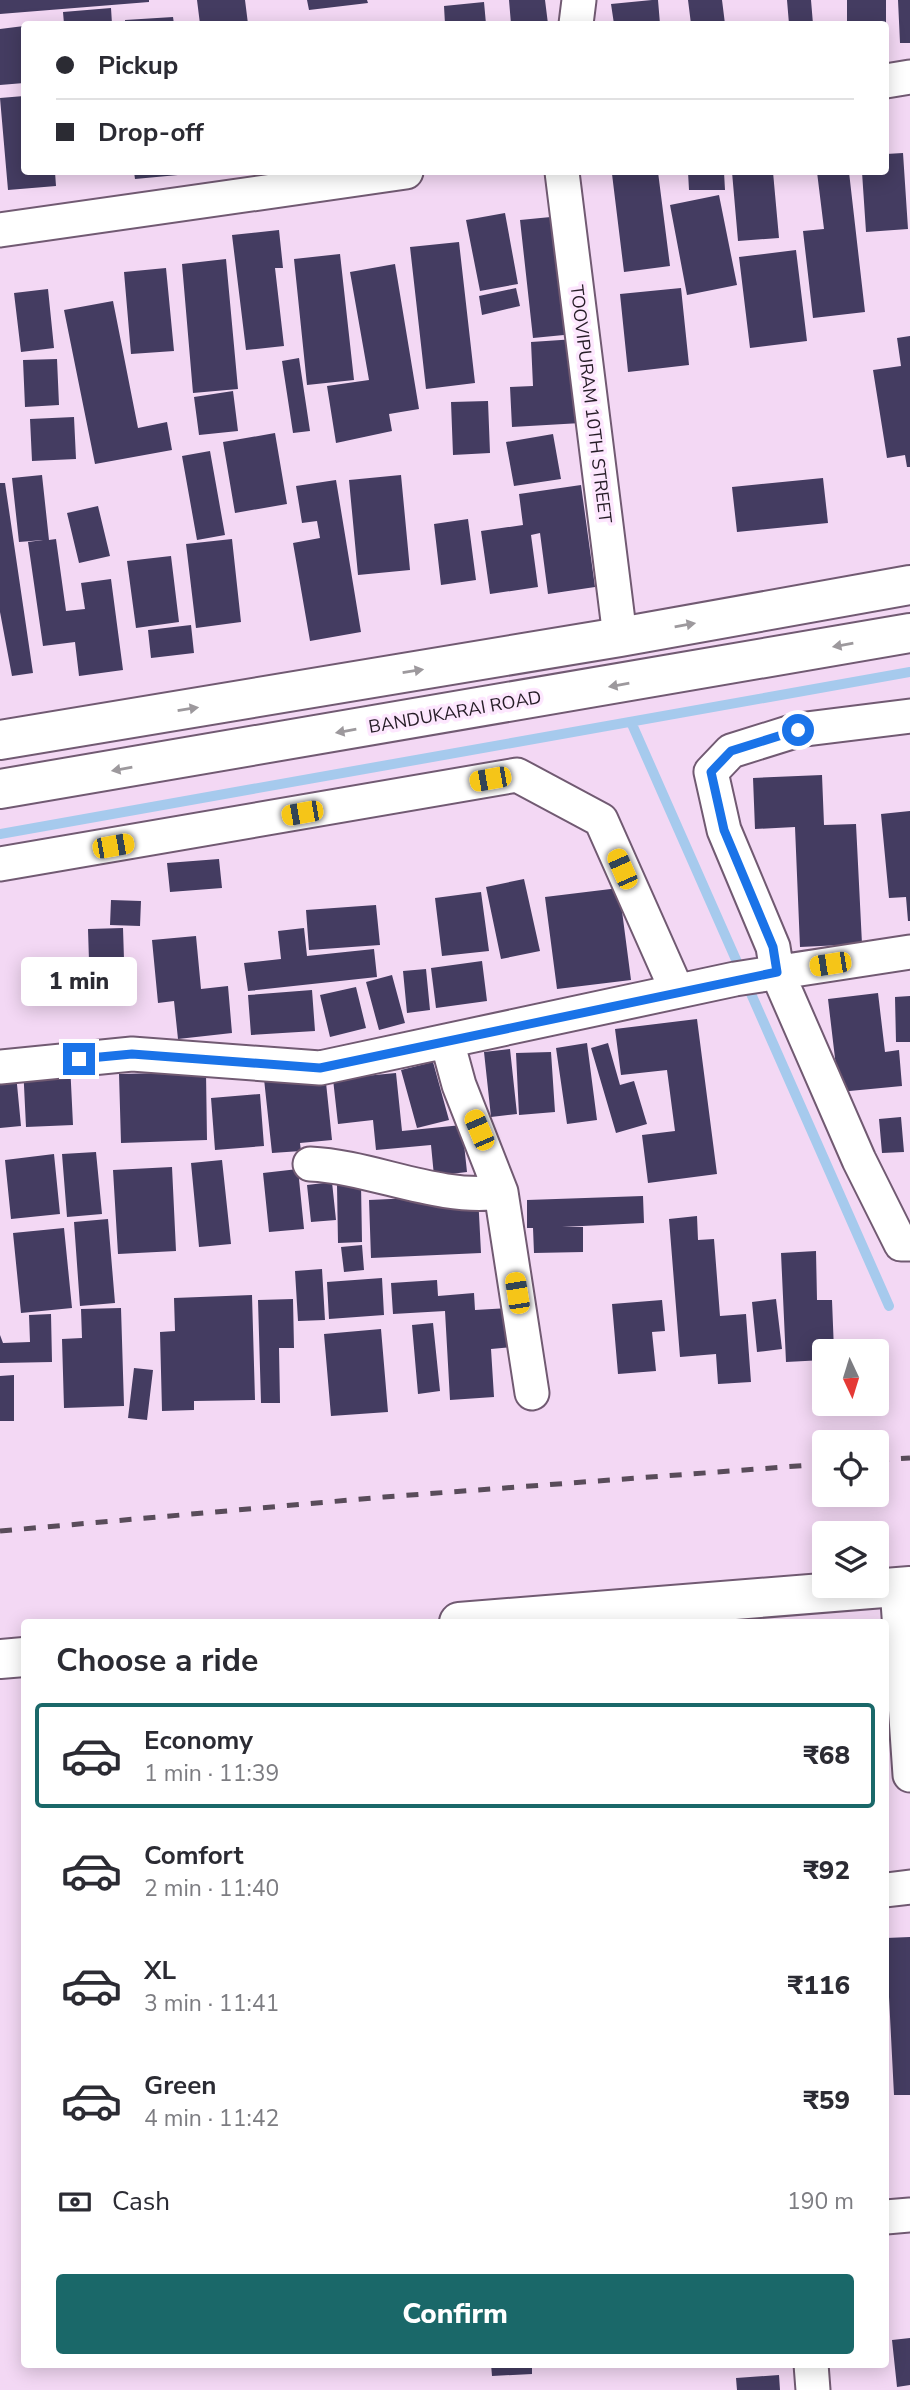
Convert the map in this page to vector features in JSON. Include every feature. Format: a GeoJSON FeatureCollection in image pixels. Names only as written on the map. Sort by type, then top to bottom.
{"type":"FeatureCollection","features":[{"type":"Feature","properties":{"kind":"main road"},"geometry":{"type":"LineString","coordinates":[[0,740],[620,637],[910,584]]}},
{"type":"Feature","properties":{"kind":"main road","name":"BANDUKARAI ROAD"},"geometry":{"type":"LineString","coordinates":[[0,789],[910,633]]}},
{"type":"Feature","properties":{"kind":"main road"},"geometry":{"type":"LineString","coordinates":[[541,1619],[595,1617],[903,1586]]}},
{"type":"Feature","properties":{"kind":"main road"},"geometry":{"type":"LineString","coordinates":[[0,1659],[21,1657]]}},
{"type":"Feature","properties":{"kind":"street"},"geometry":{"type":"LineString","coordinates":[[576,21],[579,0]]}},
{"type":"Feature","properties":{"kind":"street"},"geometry":{"type":"LineString","coordinates":[[889,80],[910,77]]}},
{"type":"Feature","properties":{"kind":"street"},"geometry":{"type":"LineString","coordinates":[[0,229],[385,175]]}},
{"type":"Feature","properties":{"kind":"street","name":"TOOVIPURAM 10TH STREET"},"geometry":{"type":"LineString","coordinates":[[562,175],[620,637]]}},
{"type":"Feature","properties":{"kind":"street"},"geometry":{"type":"LineString","coordinates":[[759,976],[773,947],[724,830],[711,772],[731,751],[798,730],[910,716]]}},
{"type":"Feature","properties":{"kind":"street"},"geometry":{"type":"LineString","coordinates":[[0,864],[517,775],[601,820],[677,991]]}},
{"type":"Feature","properties":{"kind":"street"},"geometry":{"type":"LineString","coordinates":[[0,1066],[132,1054],[320,1068],[677,991],[910,952]]}},
{"type":"Feature","properties":{"kind":"street"},"geometry":{"type":"LineString","coordinates":[[759,976],[859,1160],[901,1244],[910,1244]]}},
{"type":"Feature","properties":{"kind":"street"},"geometry":{"type":"LineString","coordinates":[[447,1041],[459,1085],[501,1192],[532,1393]]}},
{"type":"Feature","properties":{"kind":"street"},"geometry":{"type":"LineString","coordinates":[[310,1164],[339,1165],[445,1190],[501,1192]]}},
{"type":"Feature","properties":{"kind":"street"},"geometry":{"type":"LineString","coordinates":[[903,1586],[910,1775]]}},
{"type":"Feature","properties":{"kind":"street"},"geometry":{"type":"LineString","coordinates":[[889,1889],[910,1887]]}},
{"type":"Feature","properties":{"kind":"street"},"geometry":{"type":"LineString","coordinates":[[889,2217],[910,2215]]}},
{"type":"Feature","properties":{"kind":"street"},"geometry":{"type":"LineString","coordinates":[[811,2368],[813,2390]]}},
{"type":"Feature","properties":{"kind":"building"},"geometry":{"type":"Polygon","coordinates":[[[0,0],[149,0],[149,2],[0,14],[0,0]]]}},
{"type":"Feature","properties":{"kind":"building"},"geometry":{"type":"Polygon","coordinates":[[[197,0],[245,0],[248,21],[200,21],[197,0]]]}},
{"type":"Feature","properties":{"kind":"building"},"geometry":{"type":"Polygon","coordinates":[[[307,0],[367,0],[368,3],[309,10],[307,0]]]}},
{"type":"Feature","properties":{"kind":"building"},"geometry":{"type":"Polygon","coordinates":[[[509,0],[545,0],[548,21],[511,21],[509,0]]]}},
{"type":"Feature","properties":{"kind":"building"},"geometry":{"type":"Polygon","coordinates":[[[658,0],[660,21],[614,21],[611,4],[658,0]]]}},
{"type":"Feature","properties":{"kind":"building"},"geometry":{"type":"Polygon","coordinates":[[[688,0],[722,0],[725,21],[691,21],[688,0]]]}},
{"type":"Feature","properties":{"kind":"building"},"geometry":{"type":"Polygon","coordinates":[[[787,0],[811,0],[813,21],[789,21],[787,0]]]}},
{"type":"Feature","properties":{"kind":"building"},"geometry":{"type":"Polygon","coordinates":[[[847,0],[886,0],[886,21],[847,21],[847,0]]]}},
{"type":"Feature","properties":{"kind":"building"},"geometry":{"type":"Polygon","coordinates":[[[898,0],[910,0],[910,43],[900,43],[898,0]]]}},
{"type":"Feature","properties":{"kind":"building"},"geometry":{"type":"Polygon","coordinates":[[[484,2],[486,21],[445,21],[444,6],[484,2]]]}},
{"type":"Feature","properties":{"kind":"building"},"geometry":{"type":"Polygon","coordinates":[[[111,8],[112,21],[64,21],[63,12],[111,8]]]}},
{"type":"Feature","properties":{"kind":"building"},"geometry":{"type":"Polygon","coordinates":[[[173,17],[174,21],[125,21],[173,17]]]}},
{"type":"Feature","properties":{"kind":"building"},"geometry":{"type":"Polygon","coordinates":[[[21,26],[21,83],[0,85],[0,29],[21,26]]]}},
{"type":"Feature","properties":{"kind":"building"},"geometry":{"type":"Polygon","coordinates":[[[21,96],[21,175],[55,175],[56,186],[8,190],[0,98],[21,96]]]}},
{"type":"Feature","properties":{"kind":"building"},"geometry":{"type":"Polygon","coordinates":[[[903,153],[908,229],[866,232],[862,175],[889,175],[889,154],[903,153]]]}},
{"type":"Feature","properties":{"kind":"building"},"geometry":{"type":"Polygon","coordinates":[[[134,175],[178,175],[135,179],[134,175]]]}},
{"type":"Feature","properties":{"kind":"building"},"geometry":{"type":"Polygon","coordinates":[[[612,175],[658,175],[670,266],[624,272],[612,175]]]}},
{"type":"Feature","properties":{"kind":"building"},"geometry":{"type":"Polygon","coordinates":[[[688,175],[724,175],[725,190],[689,190],[688,175]]]}},
{"type":"Feature","properties":{"kind":"building"},"geometry":{"type":"Polygon","coordinates":[[[732,175],[773,175],[779,238],[738,241],[732,175]]]}},
{"type":"Feature","properties":{"kind":"building"},"geometry":{"type":"Polygon","coordinates":[[[817,175],[849,175],[865,312],[813,318],[803,231],[824,229],[817,175]]]}},
{"type":"Feature","properties":{"kind":"building"},"geometry":{"type":"Polygon","coordinates":[[[719,195],[737,285],[687,295],[670,205],[719,195]]]}},
{"type":"Feature","properties":{"kind":"building"},"geometry":{"type":"Polygon","coordinates":[[[505,213],[518,284],[480,291],[466,220],[505,213]]]}},
{"type":"Feature","properties":{"kind":"building"},"geometry":{"type":"Polygon","coordinates":[[[561,216],[574,334],[533,338],[520,220],[561,216]]]}},
{"type":"Feature","properties":{"kind":"building"},"geometry":{"type":"Polygon","coordinates":[[[279,230],[283,268],[275,268],[284,346],[246,350],[232,235],[279,230]]]}},
{"type":"Feature","properties":{"kind":"building"},"geometry":{"type":"Polygon","coordinates":[[[459,242],[475,383],[426,389],[410,247],[459,242]]]}},
{"type":"Feature","properties":{"kind":"building"},"geometry":{"type":"Polygon","coordinates":[[[796,250],[807,341],[750,348],[739,257],[796,250]]]}},
{"type":"Feature","properties":{"kind":"building"},"geometry":{"type":"Polygon","coordinates":[[[340,254],[354,380],[307,385],[294,259],[340,254]]]}},
{"type":"Feature","properties":{"kind":"building"},"geometry":{"type":"Polygon","coordinates":[[[226,259],[238,389],[193,393],[182,264],[226,259]]]}},
{"type":"Feature","properties":{"kind":"building"},"geometry":{"type":"Polygon","coordinates":[[[395,264],[419,409],[389,414],[392,431],[336,443],[327,386],[369,380],[350,272],[395,264]]]}},
{"type":"Feature","properties":{"kind":"building"},"geometry":{"type":"Polygon","coordinates":[[[166,268],[174,351],[131,354],[124,272],[166,268]]]}},
{"type":"Feature","properties":{"kind":"building"},"geometry":{"type":"Polygon","coordinates":[[[516,288],[520,306],[482,315],[479,296],[516,288]]]}},
{"type":"Feature","properties":{"kind":"building"},"geometry":{"type":"Polygon","coordinates":[[[681,288],[689,365],[628,372],[620,294],[681,288]]]}},
{"type":"Feature","properties":{"kind":"building"},"geometry":{"type":"Polygon","coordinates":[[[48,289],[54,348],[21,352],[14,293],[48,289]]]}},
{"type":"Feature","properties":{"kind":"building"},"geometry":{"type":"Polygon","coordinates":[[[113,301],[138,428],[167,422],[172,450],[95,464],[64,310],[113,301]]]}},
{"type":"Feature","properties":{"kind":"building"},"geometry":{"type":"Polygon","coordinates":[[[910,336],[910,467],[907,467],[905,455],[887,458],[873,370],[901,366],[897,338],[910,336]]]}},
{"type":"Feature","properties":{"kind":"building"},"geometry":{"type":"Polygon","coordinates":[[[576,339],[581,423],[512,427],[510,387],[533,386],[531,342],[576,339]]]}},
{"type":"Feature","properties":{"kind":"building"},"geometry":{"type":"Polygon","coordinates":[[[299,358],[310,431],[293,433],[282,361],[299,358]]]}},
{"type":"Feature","properties":{"kind":"building"},"geometry":{"type":"Polygon","coordinates":[[[57,359],[59,405],[25,407],[23,360],[57,359]]]}},
{"type":"Feature","properties":{"kind":"building"},"geometry":{"type":"Polygon","coordinates":[[[233,391],[238,431],[199,435],[194,397],[233,391]]]}},
{"type":"Feature","properties":{"kind":"building"},"geometry":{"type":"Polygon","coordinates":[[[488,401],[490,453],[453,455],[451,402],[488,401]]]}},
{"type":"Feature","properties":{"kind":"building"},"geometry":{"type":"Polygon","coordinates":[[[74,417],[76,459],[32,461],[30,419],[74,417]]]}},
{"type":"Feature","properties":{"kind":"building"},"geometry":{"type":"Polygon","coordinates":[[[275,433],[287,504],[235,513],[223,442],[275,433]]]}},
{"type":"Feature","properties":{"kind":"building"},"geometry":{"type":"Polygon","coordinates":[[[553,434],[561,479],[514,486],[506,442],[553,434]]]}},
{"type":"Feature","properties":{"kind":"building"},"geometry":{"type":"Polygon","coordinates":[[[210,451],[225,535],[197,540],[182,456],[210,451]]]}},
{"type":"Feature","properties":{"kind":"building"},"geometry":{"type":"Polygon","coordinates":[[[42,475],[49,540],[56,539],[66,611],[85,609],[81,583],[111,579],[123,670],[79,676],[75,642],[43,646],[28,542],[43,540],[19,542],[12,478],[42,475]]]}},
{"type":"Feature","properties":{"kind":"building"},"geometry":{"type":"Polygon","coordinates":[[[401,475],[410,570],[358,575],[349,480],[401,475]]]}},
{"type":"Feature","properties":{"kind":"building"},"geometry":{"type":"Polygon","coordinates":[[[823,478],[828,523],[737,532],[732,487],[823,478]]]}},
{"type":"Feature","properties":{"kind":"building"},"geometry":{"type":"Polygon","coordinates":[[[336,480],[361,632],[310,641],[293,543],[320,538],[317,521],[302,523],[296,486],[336,480]]]}},
{"type":"Feature","properties":{"kind":"building"},"geometry":{"type":"Polygon","coordinates":[[[0,483],[5,483],[33,673],[12,676],[0,612],[0,483]]]}},
{"type":"Feature","properties":{"kind":"building"},"geometry":{"type":"Polygon","coordinates":[[[581,485],[595,587],[548,594],[540,533],[531,535],[538,587],[490,594],[481,531],[523,525],[519,494],[581,485]]]}},
{"type":"Feature","properties":{"kind":"building"},"geometry":{"type":"Polygon","coordinates":[[[98,506],[110,556],[79,563],[67,513],[98,506]]]}},
{"type":"Feature","properties":{"kind":"building"},"geometry":{"type":"Polygon","coordinates":[[[468,519],[476,580],[441,585],[434,524],[468,519]]]}},
{"type":"Feature","properties":{"kind":"building"},"geometry":{"type":"Polygon","coordinates":[[[232,539],[241,622],[196,628],[186,544],[232,539]]]}},
{"type":"Feature","properties":{"kind":"building"},"geometry":{"type":"Polygon","coordinates":[[[171,556],[179,622],[136,628],[127,561],[171,556]]]}},
{"type":"Feature","properties":{"kind":"building"},"geometry":{"type":"Polygon","coordinates":[[[191,625],[194,653],[151,658],[148,630],[191,625]]]}},
{"type":"Feature","properties":{"kind":"building"},"geometry":{"type":"Polygon","coordinates":[[[822,775],[824,825],[856,824],[862,944],[800,947],[795,827],[755,829],[753,778],[822,775]]]}},
{"type":"Feature","properties":{"kind":"building"},"geometry":{"type":"Polygon","coordinates":[[[910,811],[908,921],[906,897],[889,898],[881,814],[910,811]]]}},
{"type":"Feature","properties":{"kind":"building"},"geometry":{"type":"Polygon","coordinates":[[[219,859],[222,888],[170,892],[167,863],[219,859]]]}},
{"type":"Feature","properties":{"kind":"building"},"geometry":{"type":"Polygon","coordinates":[[[524,879],[540,951],[501,959],[486,887],[524,879]]]}},
{"type":"Feature","properties":{"kind":"building"},"geometry":{"type":"Polygon","coordinates":[[[619,888],[631,980],[557,989],[545,897],[619,888]]]}},
{"type":"Feature","properties":{"kind":"building"},"geometry":{"type":"Polygon","coordinates":[[[481,892],[489,951],[442,956],[435,898],[481,892]]]}},
{"type":"Feature","properties":{"kind":"building"},"geometry":{"type":"Polygon","coordinates":[[[111,900],[141,901],[140,926],[110,925],[111,900]]]}},
{"type":"Feature","properties":{"kind":"building"},"geometry":{"type":"Polygon","coordinates":[[[376,905],[380,945],[309,950],[306,910],[376,905]]]}},
{"type":"Feature","properties":{"kind":"building"},"geometry":{"type":"Polygon","coordinates":[[[123,928],[125,991],[90,993],[88,929],[123,928]]]}},
{"type":"Feature","properties":{"kind":"building"},"geometry":{"type":"Polygon","coordinates":[[[304,928],[307,956],[374,949],[377,977],[248,991],[244,963],[281,959],[278,931],[304,928]]]}},
{"type":"Feature","properties":{"kind":"building"},"geometry":{"type":"Polygon","coordinates":[[[196,936],[201,989],[228,986],[232,1033],[178,1039],[174,1001],[158,1003],[152,940],[196,936]]]}},
{"type":"Feature","properties":{"kind":"building"},"geometry":{"type":"Polygon","coordinates":[[[482,961],[487,1001],[436,1008],[431,968],[482,961]]]}},
{"type":"Feature","properties":{"kind":"building"},"geometry":{"type":"Polygon","coordinates":[[[426,969],[430,1010],[407,1013],[403,971],[426,969]]]}},
{"type":"Feature","properties":{"kind":"building"},"geometry":{"type":"Polygon","coordinates":[[[392,975],[405,1023],[379,1030],[366,982],[392,975]]]}},
{"type":"Feature","properties":{"kind":"building"},"geometry":{"type":"Polygon","coordinates":[[[356,987],[366,1028],[330,1037],[320,995],[356,987]]]}},
{"type":"Feature","properties":{"kind":"building"},"geometry":{"type":"Polygon","coordinates":[[[312,990],[315,1031],[251,1035],[248,995],[312,990]]]}},
{"type":"Feature","properties":{"kind":"building"},"geometry":{"type":"Polygon","coordinates":[[[878,993],[885,1052],[899,1050],[902,1086],[839,1092],[828,999],[878,993]]]}},
{"type":"Feature","properties":{"kind":"building"},"geometry":{"type":"Polygon","coordinates":[[[910,996],[910,1042],[896,1042],[895,997],[910,996]]]}},
{"type":"Feature","properties":{"kind":"building"},"geometry":{"type":"Polygon","coordinates":[[[697,1019],[717,1174],[648,1183],[642,1135],[675,1131],[667,1070],[621,1075],[615,1029],[697,1019]]]}},
{"type":"Feature","properties":{"kind":"building"},"geometry":{"type":"Polygon","coordinates":[[[587,1043],[597,1120],[567,1124],[556,1048],[587,1043]]]}},
{"type":"Feature","properties":{"kind":"building"},"geometry":{"type":"Polygon","coordinates":[[[608,1043],[620,1085],[634,1081],[647,1124],[616,1133],[591,1048],[608,1043]]]}},
{"type":"Feature","properties":{"kind":"building"},"geometry":{"type":"Polygon","coordinates":[[[510,1049],[517,1114],[491,1117],[484,1052],[510,1049]]]}},
{"type":"Feature","properties":{"kind":"building"},"geometry":{"type":"Polygon","coordinates":[[[551,1052],[555,1112],[519,1115],[516,1053],[551,1052]]]}},
{"type":"Feature","properties":{"kind":"building"},"geometry":{"type":"Polygon","coordinates":[[[433,1062],[449,1120],[417,1128],[401,1070],[433,1062]]]}},
{"type":"Feature","properties":{"kind":"building"},"geometry":{"type":"Polygon","coordinates":[[[70,1063],[73,1125],[26,1127],[23,1065],[70,1063]]]}},
{"type":"Feature","properties":{"kind":"building"},"geometry":{"type":"Polygon","coordinates":[[[206,1072],[207,1140],[121,1143],[119,1074],[206,1072]]]}},
{"type":"Feature","properties":{"kind":"building"},"geometry":{"type":"Polygon","coordinates":[[[325,1073],[332,1140],[300,1143],[301,1151],[272,1153],[264,1079],[325,1073]]]}},
{"type":"Feature","properties":{"kind":"building"},"geometry":{"type":"Polygon","coordinates":[[[396,1073],[402,1131],[462,1125],[467,1172],[434,1176],[431,1145],[376,1150],[373,1120],[338,1124],[333,1079],[396,1073]]]}},
{"type":"Feature","properties":{"kind":"building"},"geometry":{"type":"Polygon","coordinates":[[[16,1074],[21,1126],[0,1128],[0,1075],[16,1074]]]}},
{"type":"Feature","properties":{"kind":"building"},"geometry":{"type":"Polygon","coordinates":[[[260,1094],[264,1146],[215,1150],[211,1098],[260,1094]]]}},
{"type":"Feature","properties":{"kind":"building"},"geometry":{"type":"Polygon","coordinates":[[[901,1117],[904,1152],[882,1153],[879,1119],[901,1117]]]}},
{"type":"Feature","properties":{"kind":"building"},"geometry":{"type":"Polygon","coordinates":[[[96,1152],[102,1214],[67,1217],[62,1154],[96,1152]]]}},
{"type":"Feature","properties":{"kind":"building"},"geometry":{"type":"Polygon","coordinates":[[[54,1154],[60,1214],[11,1219],[5,1160],[54,1154]]]}},
{"type":"Feature","properties":{"kind":"building"},"geometry":{"type":"Polygon","coordinates":[[[222,1160],[231,1244],[199,1247],[191,1163],[222,1160]]]}},
{"type":"Feature","properties":{"kind":"building"},"geometry":{"type":"Polygon","coordinates":[[[172,1167],[176,1251],[118,1254],[113,1170],[172,1167]]]}},
{"type":"Feature","properties":{"kind":"building"},"geometry":{"type":"Polygon","coordinates":[[[298,1169],[304,1229],[269,1232],[263,1173],[298,1169]]]}},
{"type":"Feature","properties":{"kind":"building"},"geometry":{"type":"Polygon","coordinates":[[[332,1182],[336,1220],[311,1222],[307,1185],[332,1182]]]}},
{"type":"Feature","properties":{"kind":"building"},"geometry":{"type":"Polygon","coordinates":[[[361,1184],[362,1242],[338,1243],[337,1185],[361,1184]]]}},
{"type":"Feature","properties":{"kind":"building"},"geometry":{"type":"Polygon","coordinates":[[[478,1195],[481,1253],[371,1258],[369,1200],[478,1195]]]}},
{"type":"Feature","properties":{"kind":"building"},"geometry":{"type":"Polygon","coordinates":[[[643,1196],[644,1223],[562,1227],[583,1227],[583,1252],[534,1253],[533,1228],[527,1228],[527,1200],[643,1196]]]}},
{"type":"Feature","properties":{"kind":"building"},"geometry":{"type":"Polygon","coordinates":[[[697,1216],[698,1240],[714,1239],[720,1316],[746,1314],[751,1382],[718,1384],[716,1354],[680,1357],[669,1219],[697,1216]]]}},
{"type":"Feature","properties":{"kind":"building"},"geometry":{"type":"Polygon","coordinates":[[[108,1219],[115,1303],[80,1306],[74,1222],[108,1219]]]}},
{"type":"Feature","properties":{"kind":"building"},"geometry":{"type":"Polygon","coordinates":[[[64,1228],[72,1308],[21,1313],[13,1233],[64,1228]]]}},
{"type":"Feature","properties":{"kind":"building"},"geometry":{"type":"Polygon","coordinates":[[[362,1245],[364,1270],[344,1272],[341,1247],[362,1245]]]}},
{"type":"Feature","properties":{"kind":"building"},"geometry":{"type":"Polygon","coordinates":[[[816,1251],[817,1300],[832,1300],[834,1339],[812,1339],[812,1361],[786,1362],[781,1253],[816,1251]]]}},
{"type":"Feature","properties":{"kind":"building"},"geometry":{"type":"Polygon","coordinates":[[[322,1269],[325,1320],[298,1321],[295,1271],[322,1269]]]}},
{"type":"Feature","properties":{"kind":"building"},"geometry":{"type":"Polygon","coordinates":[[[382,1278],[384,1315],[329,1319],[327,1282],[382,1278]]]}},
{"type":"Feature","properties":{"kind":"building"},"geometry":{"type":"Polygon","coordinates":[[[437,1280],[438,1296],[474,1293],[475,1310],[509,1308],[512,1347],[491,1349],[494,1397],[450,1400],[445,1311],[393,1314],[391,1283],[437,1280]]]}},
{"type":"Feature","properties":{"kind":"building"},"geometry":{"type":"Polygon","coordinates":[[[252,1295],[255,1400],[194,1401],[194,1410],[162,1411],[160,1332],[175,1331],[174,1298],[252,1295]]]}},
{"type":"Feature","properties":{"kind":"building"},"geometry":{"type":"Polygon","coordinates":[[[293,1299],[294,1348],[279,1348],[280,1403],[261,1403],[258,1300],[293,1299]]]}},
{"type":"Feature","properties":{"kind":"building"},"geometry":{"type":"Polygon","coordinates":[[[776,1299],[782,1349],[757,1352],[752,1302],[776,1299]]]}},
{"type":"Feature","properties":{"kind":"building"},"geometry":{"type":"Polygon","coordinates":[[[662,1300],[665,1331],[652,1332],[656,1371],[618,1374],[612,1304],[662,1300]]]}},
{"type":"Feature","properties":{"kind":"building"},"geometry":{"type":"Polygon","coordinates":[[[121,1308],[124,1406],[64,1408],[62,1339],[82,1338],[81,1309],[121,1308]]]}},
{"type":"Feature","properties":{"kind":"building"},"geometry":{"type":"Polygon","coordinates":[[[51,1314],[52,1362],[0,1363],[0,1335],[3,1343],[30,1342],[29,1315],[51,1314]]]}},
{"type":"Feature","properties":{"kind":"building"},"geometry":{"type":"Polygon","coordinates":[[[433,1323],[440,1391],[418,1394],[412,1325],[433,1323]]]}},
{"type":"Feature","properties":{"kind":"building"},"geometry":{"type":"Polygon","coordinates":[[[381,1329],[388,1412],[331,1416],[324,1334],[381,1329]]]}},
{"type":"Feature","properties":{"kind":"building"},"geometry":{"type":"Polygon","coordinates":[[[134,1368],[153,1370],[147,1420],[128,1418],[134,1368]]]}},
{"type":"Feature","properties":{"kind":"building"},"geometry":{"type":"Polygon","coordinates":[[[14,1375],[14,1421],[0,1421],[0,1376],[14,1375]]]}},
{"type":"Feature","properties":{"kind":"building"},"geometry":{"type":"Polygon","coordinates":[[[910,1937],[910,2095],[894,2095],[889,1938],[910,1937]]]}},
{"type":"Feature","properties":{"kind":"building"},"geometry":{"type":"Polygon","coordinates":[[[910,2338],[910,2385],[897,2387],[892,2340],[910,2338]]]}},
{"type":"Feature","properties":{"kind":"building"},"geometry":{"type":"Polygon","coordinates":[[[491,2368],[532,2368],[532,2374],[492,2376],[491,2368]]]}},
{"type":"Feature","properties":{"kind":"building"},"geometry":{"type":"Polygon","coordinates":[[[779,2375],[780,2390],[737,2390],[736,2378],[779,2375]]]}},
{"type":"Feature","properties":{"kind":"waterway"},"geometry":{"type":"LineString","coordinates":[[0,834],[910,672]]}},
{"type":"Feature","properties":{"kind":"waterway"},"geometry":{"type":"LineString","coordinates":[[631,722],[889,1306]]}},
{"type":"Feature","properties":{"kind":"railway"},"geometry":{"type":"LineString","coordinates":[[889,1459],[910,1458]]}},
{"type":"Feature","properties":{"kind":"railway"},"geometry":{"type":"LineString","coordinates":[[0,1531],[384,1497],[812,1465]]}},
{"type":"Feature","properties":{"kind":"route"},"geometry":{"type":"LineString","coordinates":[[79,1059],[132,1054],[320,1068],[735,979],[764,977],[777,972],[773,947],[724,830],[711,772],[731,751],[798,730]]}}]}
